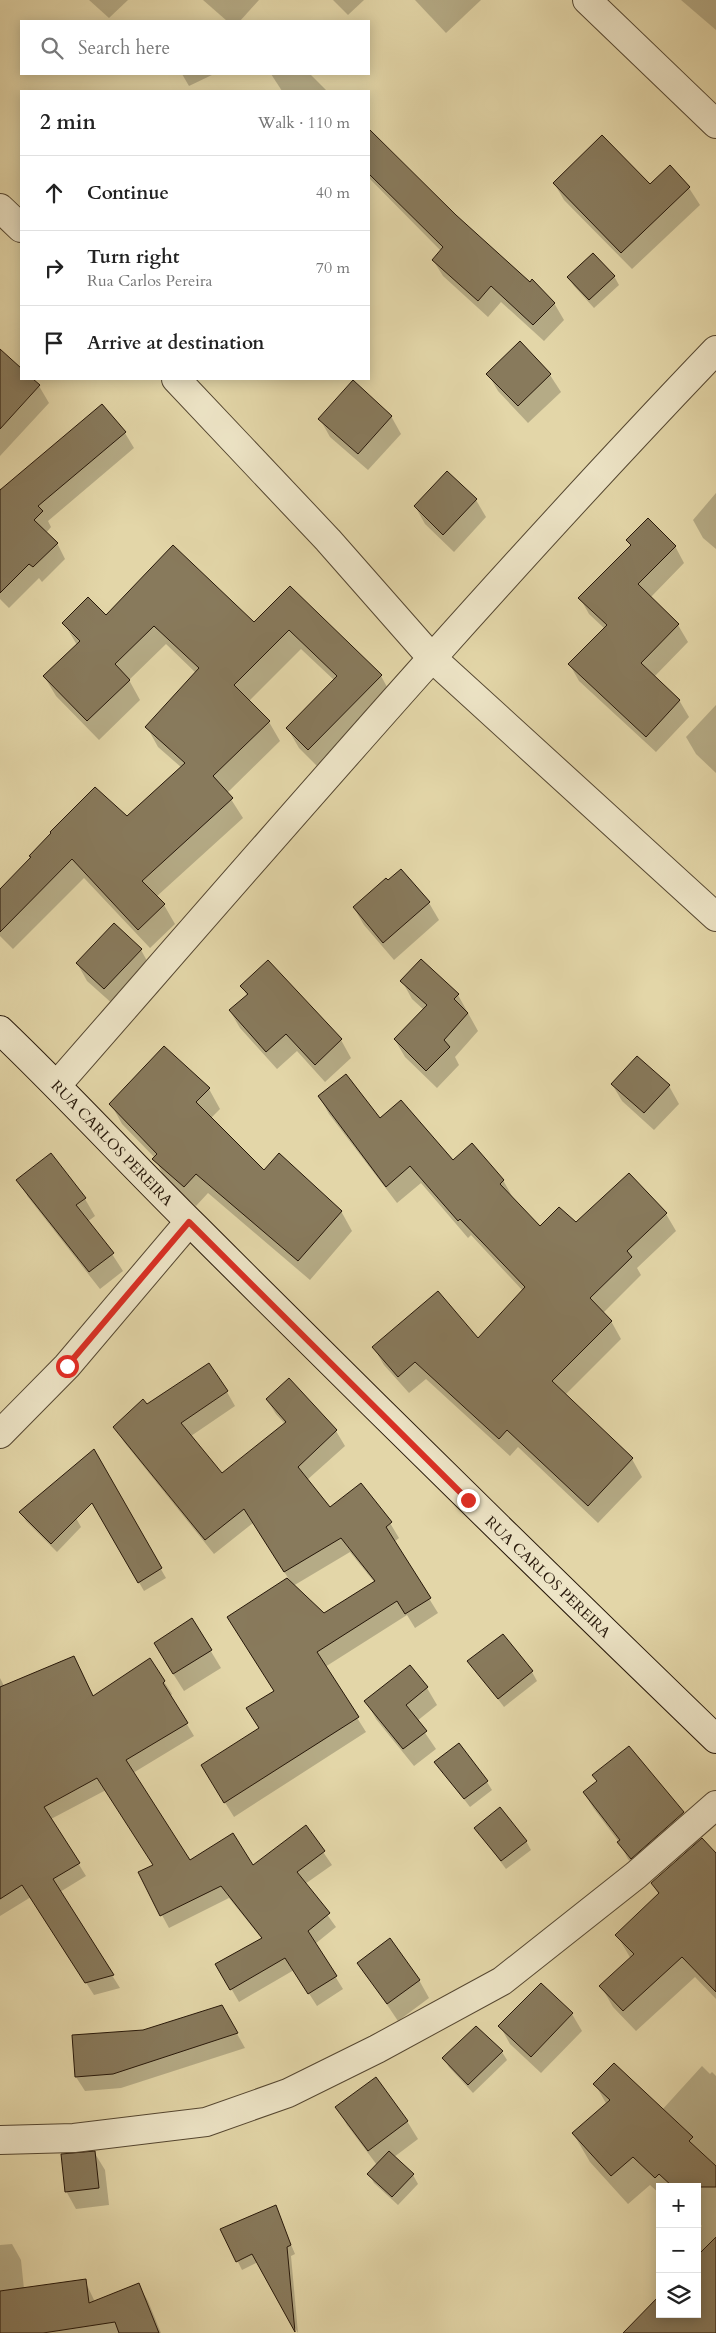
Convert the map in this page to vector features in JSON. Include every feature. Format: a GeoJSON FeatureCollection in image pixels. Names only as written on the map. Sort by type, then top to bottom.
{"type":"FeatureCollection","features":[{"type":"Feature","properties":{"kind":"street"},"geometry":{"type":"LineString","coordinates":[[587,0],[716,124]]}},
{"type":"Feature","properties":{"kind":"street"},"geometry":{"type":"LineString","coordinates":[[0,208],[20,227]]}},
{"type":"Feature","properties":{"kind":"street"},"geometry":{"type":"LineString","coordinates":[[57,1085],[431,657],[621,450],[716,350]]}},
{"type":"Feature","properties":{"kind":"street"},"geometry":{"type":"LineString","coordinates":[[177,380],[328,540],[431,657],[716,917]]}},
{"type":"Feature","properties":{"kind":"street","name":"RUA CARLOS PEREIRA"},"geometry":{"type":"LineString","coordinates":[[0,1030],[57,1085],[189,1222],[468,1500],[716,1739]]}},
{"type":"Feature","properties":{"kind":"street"},"geometry":{"type":"LineString","coordinates":[[0,1434],[67,1366],[189,1222]]}},
{"type":"Feature","properties":{"kind":"street"},"geometry":{"type":"LineString","coordinates":[[0,2140],[74,2138],[206,2122],[288,2093],[377,2050],[502,1981],[636,1875],[716,1805]]}},
{"type":"Feature","properties":{"kind":"building"},"geometry":{"type":"Polygon","coordinates":[[[370,130],[456,215],[530,282],[532,279],[555,303],[533,325],[491,286],[478,301],[432,260],[443,247],[370,175],[370,130]]]}},
{"type":"Feature","properties":{"kind":"building"},"geometry":{"type":"Polygon","coordinates":[[[602,135],[650,184],[670,165],[690,187],[621,253],[553,183],[602,135]]]}},
{"type":"Feature","properties":{"kind":"building"},"geometry":{"type":"Polygon","coordinates":[[[593,253],[615,276],[589,300],[567,277],[593,253]]]}},
{"type":"Feature","properties":{"kind":"building"},"geometry":{"type":"Polygon","coordinates":[[[520,341],[551,374],[518,406],[486,374],[520,341]]]}},
{"type":"Feature","properties":{"kind":"building"},"geometry":{"type":"Polygon","coordinates":[[[0,349],[20,367],[20,380],[34,380],[40,385],[0,429],[0,349]]]}},
{"type":"Feature","properties":{"kind":"building"},"geometry":{"type":"Polygon","coordinates":[[[353,380],[392,416],[358,454],[318,419],[353,380]]]}},
{"type":"Feature","properties":{"kind":"building"},"geometry":{"type":"Polygon","coordinates":[[[102,404],[126,432],[38,506],[43,511],[34,520],[58,543],[33,567],[29,564],[0,593],[0,490],[102,404]]]}},
{"type":"Feature","properties":{"kind":"building"},"geometry":{"type":"Polygon","coordinates":[[[447,471],[477,499],[443,535],[414,506],[447,471]]]}},
{"type":"Feature","properties":{"kind":"building"},"geometry":{"type":"Polygon","coordinates":[[[648,518],[676,546],[638,584],[679,624],[641,663],[680,700],[646,737],[568,664],[607,625],[578,598],[631,545],[626,540],[648,518]]]}},
{"type":"Feature","properties":{"kind":"building"},"geometry":{"type":"Polygon","coordinates":[[[173,545],[254,622],[290,586],[382,675],[308,750],[286,728],[337,676],[289,630],[234,685],[270,721],[213,776],[233,798],[142,881],[165,904],[138,930],[72,859],[0,932],[0,889],[31,857],[29,856],[50,832],[95,787],[127,816],[185,763],[145,727],[199,668],[154,626],[115,664],[130,680],[87,721],[43,676],[80,641],[62,623],[88,597],[106,615],[173,545]]]}},
{"type":"Feature","properties":{"kind":"building"},"geometry":{"type":"Polygon","coordinates":[[[401,869],[430,902],[383,943],[353,907],[386,878],[388,880],[401,869]]]}},
{"type":"Feature","properties":{"kind":"building"},"geometry":{"type":"Polygon","coordinates":[[[114,923],[142,949],[104,989],[76,963],[114,923]]]}},
{"type":"Feature","properties":{"kind":"building"},"geometry":{"type":"Polygon","coordinates":[[[421,959],[459,994],[454,999],[468,1013],[444,1040],[450,1047],[426,1071],[394,1039],[427,1005],[400,981],[421,959]]]}},
{"type":"Feature","properties":{"kind":"building"},"geometry":{"type":"Polygon","coordinates":[[[268,960],[342,1039],[315,1065],[286,1034],[266,1052],[229,1010],[248,994],[240,986],[268,960]]]}},
{"type":"Feature","properties":{"kind":"building"},"geometry":{"type":"Polygon","coordinates":[[[164,1046],[210,1088],[196,1102],[264,1170],[279,1153],[342,1211],[298,1261],[196,1174],[184,1187],[152,1159],[157,1154],[109,1104],[164,1046]]]}},
{"type":"Feature","properties":{"kind":"building"},"geometry":{"type":"Polygon","coordinates":[[[637,1056],[670,1085],[644,1113],[611,1084],[637,1056]]]}},
{"type":"Feature","properties":{"kind":"building"},"geometry":{"type":"Polygon","coordinates":[[[346,1074],[380,1118],[401,1100],[453,1160],[472,1143],[504,1180],[500,1184],[540,1226],[559,1207],[576,1222],[629,1173],[667,1213],[627,1251],[632,1257],[590,1298],[612,1321],[552,1381],[633,1458],[588,1506],[507,1430],[499,1439],[415,1362],[398,1377],[372,1347],[438,1291],[478,1338],[525,1287],[460,1219],[458,1221],[410,1166],[386,1187],[318,1096],[346,1074]]]}},
{"type":"Feature","properties":{"kind":"building"},"geometry":{"type":"Polygon","coordinates":[[[51,1153],[86,1198],[76,1205],[114,1253],[89,1272],[16,1180],[51,1153]]]}},
{"type":"Feature","properties":{"kind":"building"},"geometry":{"type":"Polygon","coordinates":[[[209,1363],[228,1391],[181,1423],[222,1473],[286,1422],[266,1399],[289,1378],[337,1430],[298,1467],[330,1507],[361,1483],[392,1522],[386,1527],[431,1598],[405,1614],[397,1601],[317,1652],[359,1717],[224,1803],[201,1765],[259,1728],[246,1708],[274,1691],[227,1617],[287,1578],[324,1613],[375,1581],[341,1538],[284,1572],[244,1509],[205,1540],[113,1427],[143,1399],[147,1404],[209,1363]]]}},
{"type":"Feature","properties":{"kind":"building"},"geometry":{"type":"Polygon","coordinates":[[[94,1449],[162,1568],[138,1583],[92,1503],[51,1544],[19,1512],[94,1449]]]}},
{"type":"Feature","properties":{"kind":"building"},"geometry":{"type":"Polygon","coordinates":[[[192,1618],[212,1650],[173,1674],[154,1643],[192,1618]]]}},
{"type":"Feature","properties":{"kind":"building"},"geometry":{"type":"Polygon","coordinates":[[[503,1634],[533,1671],[498,1699],[467,1661],[503,1634]]]}},
{"type":"Feature","properties":{"kind":"building"},"geometry":{"type":"Polygon","coordinates":[[[74,1656],[93,1696],[150,1658],[165,1681],[163,1683],[188,1723],[126,1760],[190,1860],[233,1833],[253,1865],[306,1825],[325,1851],[297,1872],[330,1913],[308,1931],[337,1976],[308,1994],[285,1958],[230,1990],[215,1964],[262,1938],[221,1886],[160,1916],[138,1872],[153,1865],[97,1778],[44,1807],[80,1863],[53,1879],[114,1975],[85,1983],[22,1885],[0,1899],[0,1687],[74,1656]]]}},
{"type":"Feature","properties":{"kind":"building"},"geometry":{"type":"Polygon","coordinates":[[[410,1665],[428,1687],[406,1705],[427,1731],[403,1749],[364,1701],[410,1665]]]}},
{"type":"Feature","properties":{"kind":"building"},"geometry":{"type":"Polygon","coordinates":[[[459,1743],[488,1781],[464,1799],[434,1762],[459,1743]]]}},
{"type":"Feature","properties":{"kind":"building"},"geometry":{"type":"Polygon","coordinates":[[[629,1746],[684,1812],[631,1859],[617,1842],[620,1840],[583,1792],[597,1781],[592,1775],[629,1746]]]}},
{"type":"Feature","properties":{"kind":"building"},"geometry":{"type":"Polygon","coordinates":[[[500,1807],[527,1841],[501,1861],[474,1828],[500,1807]]]}},
{"type":"Feature","properties":{"kind":"building"},"geometry":{"type":"Polygon","coordinates":[[[702,1838],[716,1853],[716,1992],[682,1957],[623,2011],[599,1986],[634,1954],[615,1935],[659,1893],[651,1883],[702,1838]]]}},
{"type":"Feature","properties":{"kind":"building"},"geometry":{"type":"Polygon","coordinates":[[[390,1938],[420,1980],[387,2004],[357,1963],[390,1938]]]}},
{"type":"Feature","properties":{"kind":"building"},"geometry":{"type":"Polygon","coordinates":[[[541,1983],[573,2013],[531,2057],[498,2026],[541,1983]]]}},
{"type":"Feature","properties":{"kind":"building"},"geometry":{"type":"Polygon","coordinates":[[[222,2005],[238,2033],[113,2074],[75,2077],[72,2035],[143,2030],[222,2005]]]}},
{"type":"Feature","properties":{"kind":"building"},"geometry":{"type":"Polygon","coordinates":[[[476,2026],[503,2051],[468,2085],[442,2058],[476,2026]]]}},
{"type":"Feature","properties":{"kind":"building"},"geometry":{"type":"Polygon","coordinates":[[[614,2063],[693,2137],[689,2141],[716,2166],[716,2187],[701,2187],[701,2183],[669,2183],[659,2174],[655,2178],[633,2157],[611,2176],[572,2133],[610,2100],[593,2084],[614,2063]]]}},
{"type":"Feature","properties":{"kind":"building"},"geometry":{"type":"Polygon","coordinates":[[[376,2077],[408,2121],[368,2151],[335,2107],[376,2077]]]}},
{"type":"Feature","properties":{"kind":"building"},"geometry":{"type":"Polygon","coordinates":[[[95,2151],[99,2188],[65,2192],[61,2154],[95,2151]]]}},
{"type":"Feature","properties":{"kind":"building"},"geometry":{"type":"Polygon","coordinates":[[[389,2151],[414,2174],[392,2197],[367,2174],[389,2151]]]}},
{"type":"Feature","properties":{"kind":"building"},"geometry":{"type":"Polygon","coordinates":[[[276,2205],[291,2245],[287,2247],[295,2332],[252,2254],[236,2262],[220,2229],[276,2205]]]}},
{"type":"Feature","properties":{"kind":"building"},"geometry":{"type":"Polygon","coordinates":[[[716,2237],[716,2333],[623,2333],[656,2299],[656,2318],[701,2318],[701,2252],[716,2237]]]}},
{"type":"Feature","properties":{"kind":"building"},"geometry":{"type":"Polygon","coordinates":[[[86,2279],[89,2303],[139,2283],[159,2333],[119,2333],[115,2322],[43,2333],[0,2333],[0,2291],[86,2279]]]}},
{"type":"Feature","properties":{"kind":"route"},"geometry":{"type":"LineString","coordinates":[[67,1366],[189,1222],[468,1500]]}}]}
